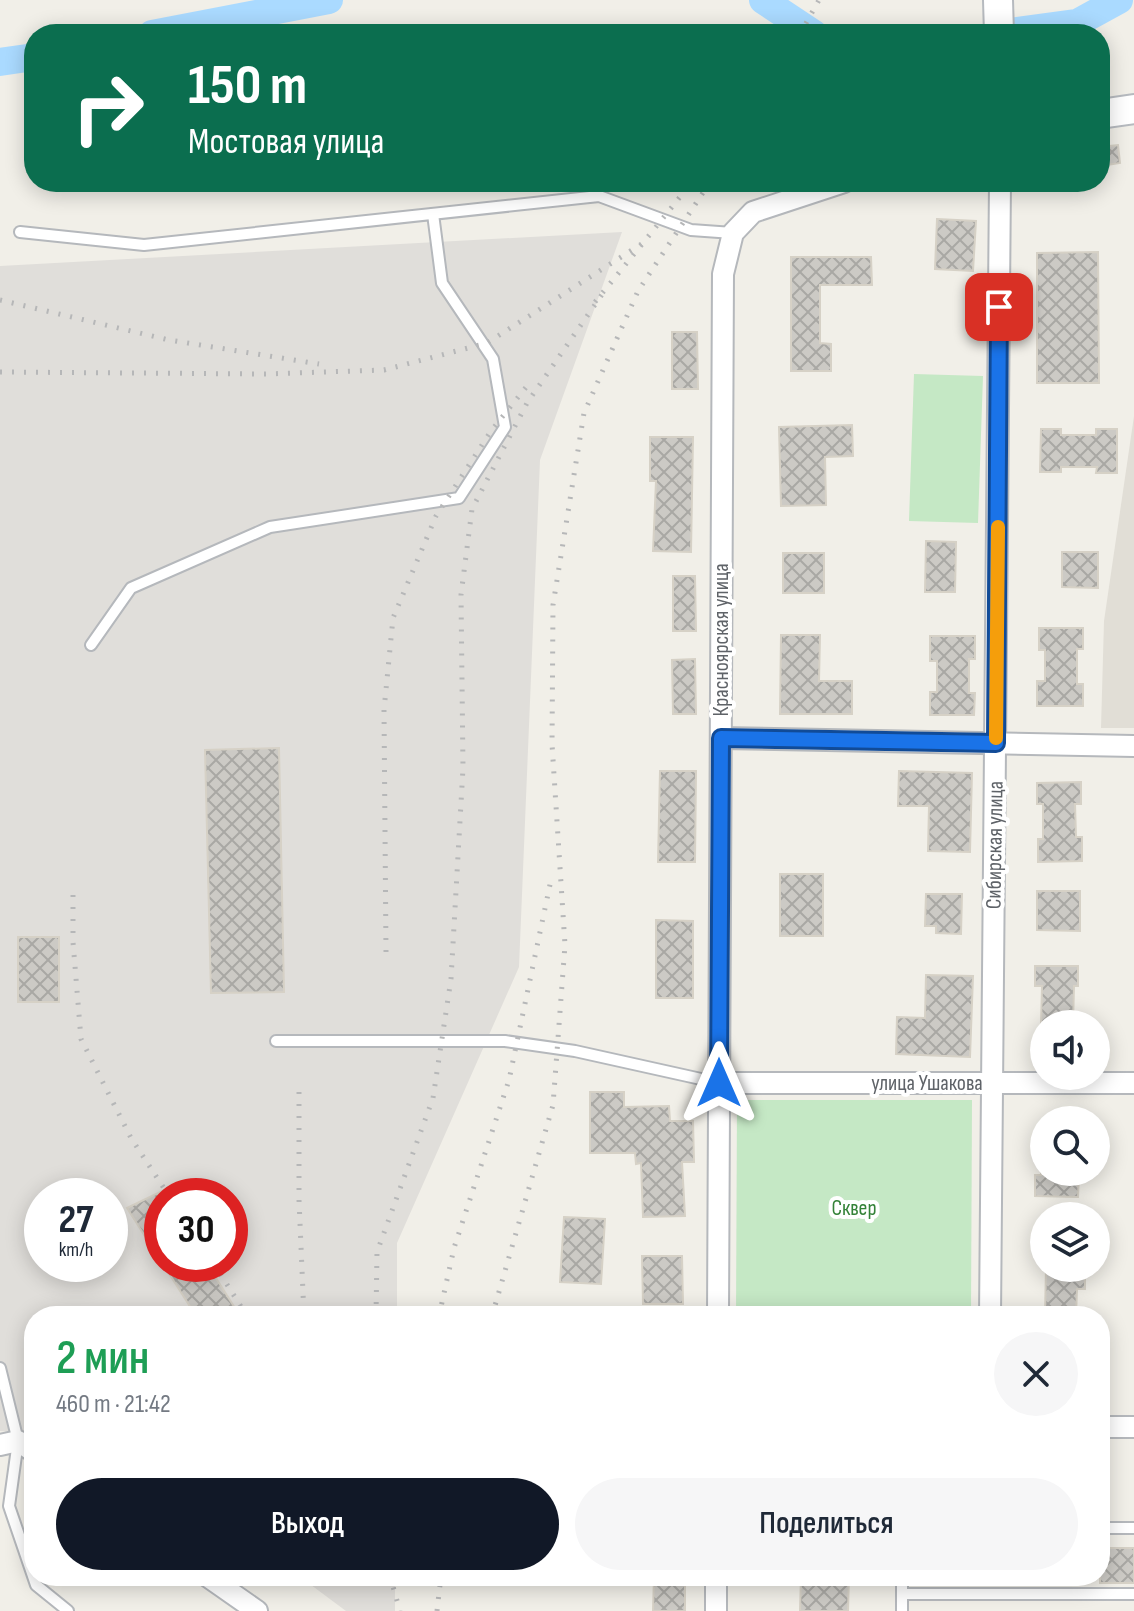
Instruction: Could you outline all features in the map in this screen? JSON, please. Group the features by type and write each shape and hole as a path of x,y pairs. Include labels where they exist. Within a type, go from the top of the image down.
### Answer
{"street":[{"path":"998,0 999,24"},
{"path":"1110,113 1134,109"},
{"name":"Красноярская улица","path":"718,1306 723,274 733,233 753,212 814,192"},
{"name":"Сибирская улица","path":"990,1306 1000,192"},
{"path":"721,738 1134,746"},
{"name":"улица Ушакова","path":"719,1083 1134,1083"},
{"path":"1110,1427 1134,1427"},
{"path":"221,1586 257,1611"},
{"path":"716,1586 716,1611"}],"lane":[{"path":"20,232 144,245 599,196 691,230 733,233"},
{"path":"91,645 131,588 270,527 459,498 505,427 493,359 442,283 433,214"},
{"path":"276,1041 505,1041 575,1051 719,1083"},
{"path":"0,1368 17,1446 9,1506 24,1550"},
{"path":"1110,1528 1134,1528"},
{"path":"37,1586 68,1611"},
{"path":"902,1586 902,1611"},
{"path":"902,1594 1134,1594"}],"shaded area":[{"path":"622,232 540,460 519,967 397,1243 397,1306 24,1306 24,1432 0,1431 0,266"},
{"path":"1134,416 1134,728 1101,728 1104,621"},
{"path":"312,1586 395,1586 395,1611 346,1611"}],"green space":[{"path":"914,374 983,376 978,523 909,521"},
{"name":"Сквер","path":"737,1100 972,1100 971,1306 736,1306"}],"building":[{"path":"1118,145 1120,163 1110,164 1110,146"},
{"path":"937,219 976,221 973,271 935,269"},
{"path":"1098,252 1099,383 1037,383 1037,253"},
{"path":"791,257 871,257 872,285 820,285 820,343 831,344 831,371 791,371"},
{"path":"672,332 697,332 698,389 672,389"},
{"path":"852,425 853,456 825,457 826,505 781,506 779,427"},
{"path":"1041,429 1061,429 1061,435 1096,435 1096,429 1117,429 1117,473 1096,473 1097,467 1061,467 1061,472 1040,472"},
{"path":"650,437 693,437 691,552 653,551 656,481 650,481"},
{"path":"926,541 956,542 955,592 925,592"},
{"path":"1062,552 1098,552 1098,588 1062,587"},
{"path":"783,553 824,553 824,593 783,593"},
{"path":"673,576 695,576 696,631 673,631"},
{"path":"1039,628 1083,628 1083,649 1077,649 1077,684 1083,684 1083,706 1037,706 1037,681 1045,681 1045,650 1039,650"},
{"path":"781,635 820,635 819,681 852,681 852,714 780,714"},
{"path":"930,636 975,636 975,659 969,659 969,693 975,693 974,715 930,715 930,692 937,692 937,661 930,661"},
{"path":"695,659 696,714 673,714 672,660"},
{"path":"279,748 284,992 211,993 205,750"},
{"path":"660,771 696,771 695,862 658,862"},
{"path":"899,771 972,773 970,852 928,851 929,806 898,806"},
{"path":"1081,782 1081,804 1075,804 1076,837 1082,837 1082,861 1038,862 1038,839 1043,839 1043,804 1037,804 1037,783"},
{"path":"780,874 823,874 823,936 780,936"},
{"path":"1037,891 1080,891 1080,931 1037,930"},
{"path":"926,894 962,894 961,934 936,933 936,926 925,926"},
{"path":"656,920 693,921 693,998 656,998"},
{"path":"18,937 59,937 59,1002 18,1002"},
{"path":"1035,966 1078,966 1073,1010 1041,1010 1042,986 1035,986"},
{"path":"926,975 973,976 970,1057 896,1054 897,1017 925,1018"},
{"path":"590,1092 624,1092 624,1107 669,1106 670,1121 693,1121 694,1162 682,1162 685,1216 643,1217 641,1163 636,1164 635,1153 590,1153"},
{"path":"1035,1186 1078,1186 1078,1197 1035,1196"},
{"path":"144,1200 144,1235 128,1210"},
{"path":"564,1217 605,1219 601,1284 560,1282"},
{"path":"642,1256 682,1256 683,1304 643,1304"},
{"path":"174,1282 218,1282 234,1306 190,1306"},
{"path":"1046,1282 1085,1282 1085,1289 1077,1289 1076,1306 1045,1306"},
{"path":"1110,1548 1134,1548 1134,1583 1110,1583"},
{"path":"654,1586 685,1586 685,1611 653,1611"},
{"path":"801,1586 849,1586 848,1611 800,1611"}],"waterway":[{"path":"204,24 329,0"},
{"path":"763,0 799,24"},
{"path":"1070,24 1119,0"},
{"path":"0,62 24,58"}],"railway":[{"path":"806,24 819,0"},
{"path":"0,372 265,374 384,370 487,343 643,243 684,192"},
{"path":"495,1306 553,1105 565,945 552,744 553,605 584,413 638,291 703,192"},
{"path":"595,302 643,243"},
{"path":"376,1306 377,1252 433,1098 451,979 463,768 461,595 472,509 527,403 603,293"},
{"path":"0,300 169,340 319,364"},
{"path":"386,952 384,710 393,618 436,516 491,431 527,386"},
{"path":"441,1306 454,1248 509,1080 552,875"},
{"path":"73,895 73,942 81,1039 131,1138 157,1178"},
{"path":"299,1092 304,1306"},
{"path":"225,1282 241,1306"},
{"path":"393,1586 400,1611"},
{"path":"437,1611 440,1586"}],"slow traffic":[{"path":"996,738 998,527"}],"route":[{"path":"719,1083 721,738 996,743 999,307"}]}
